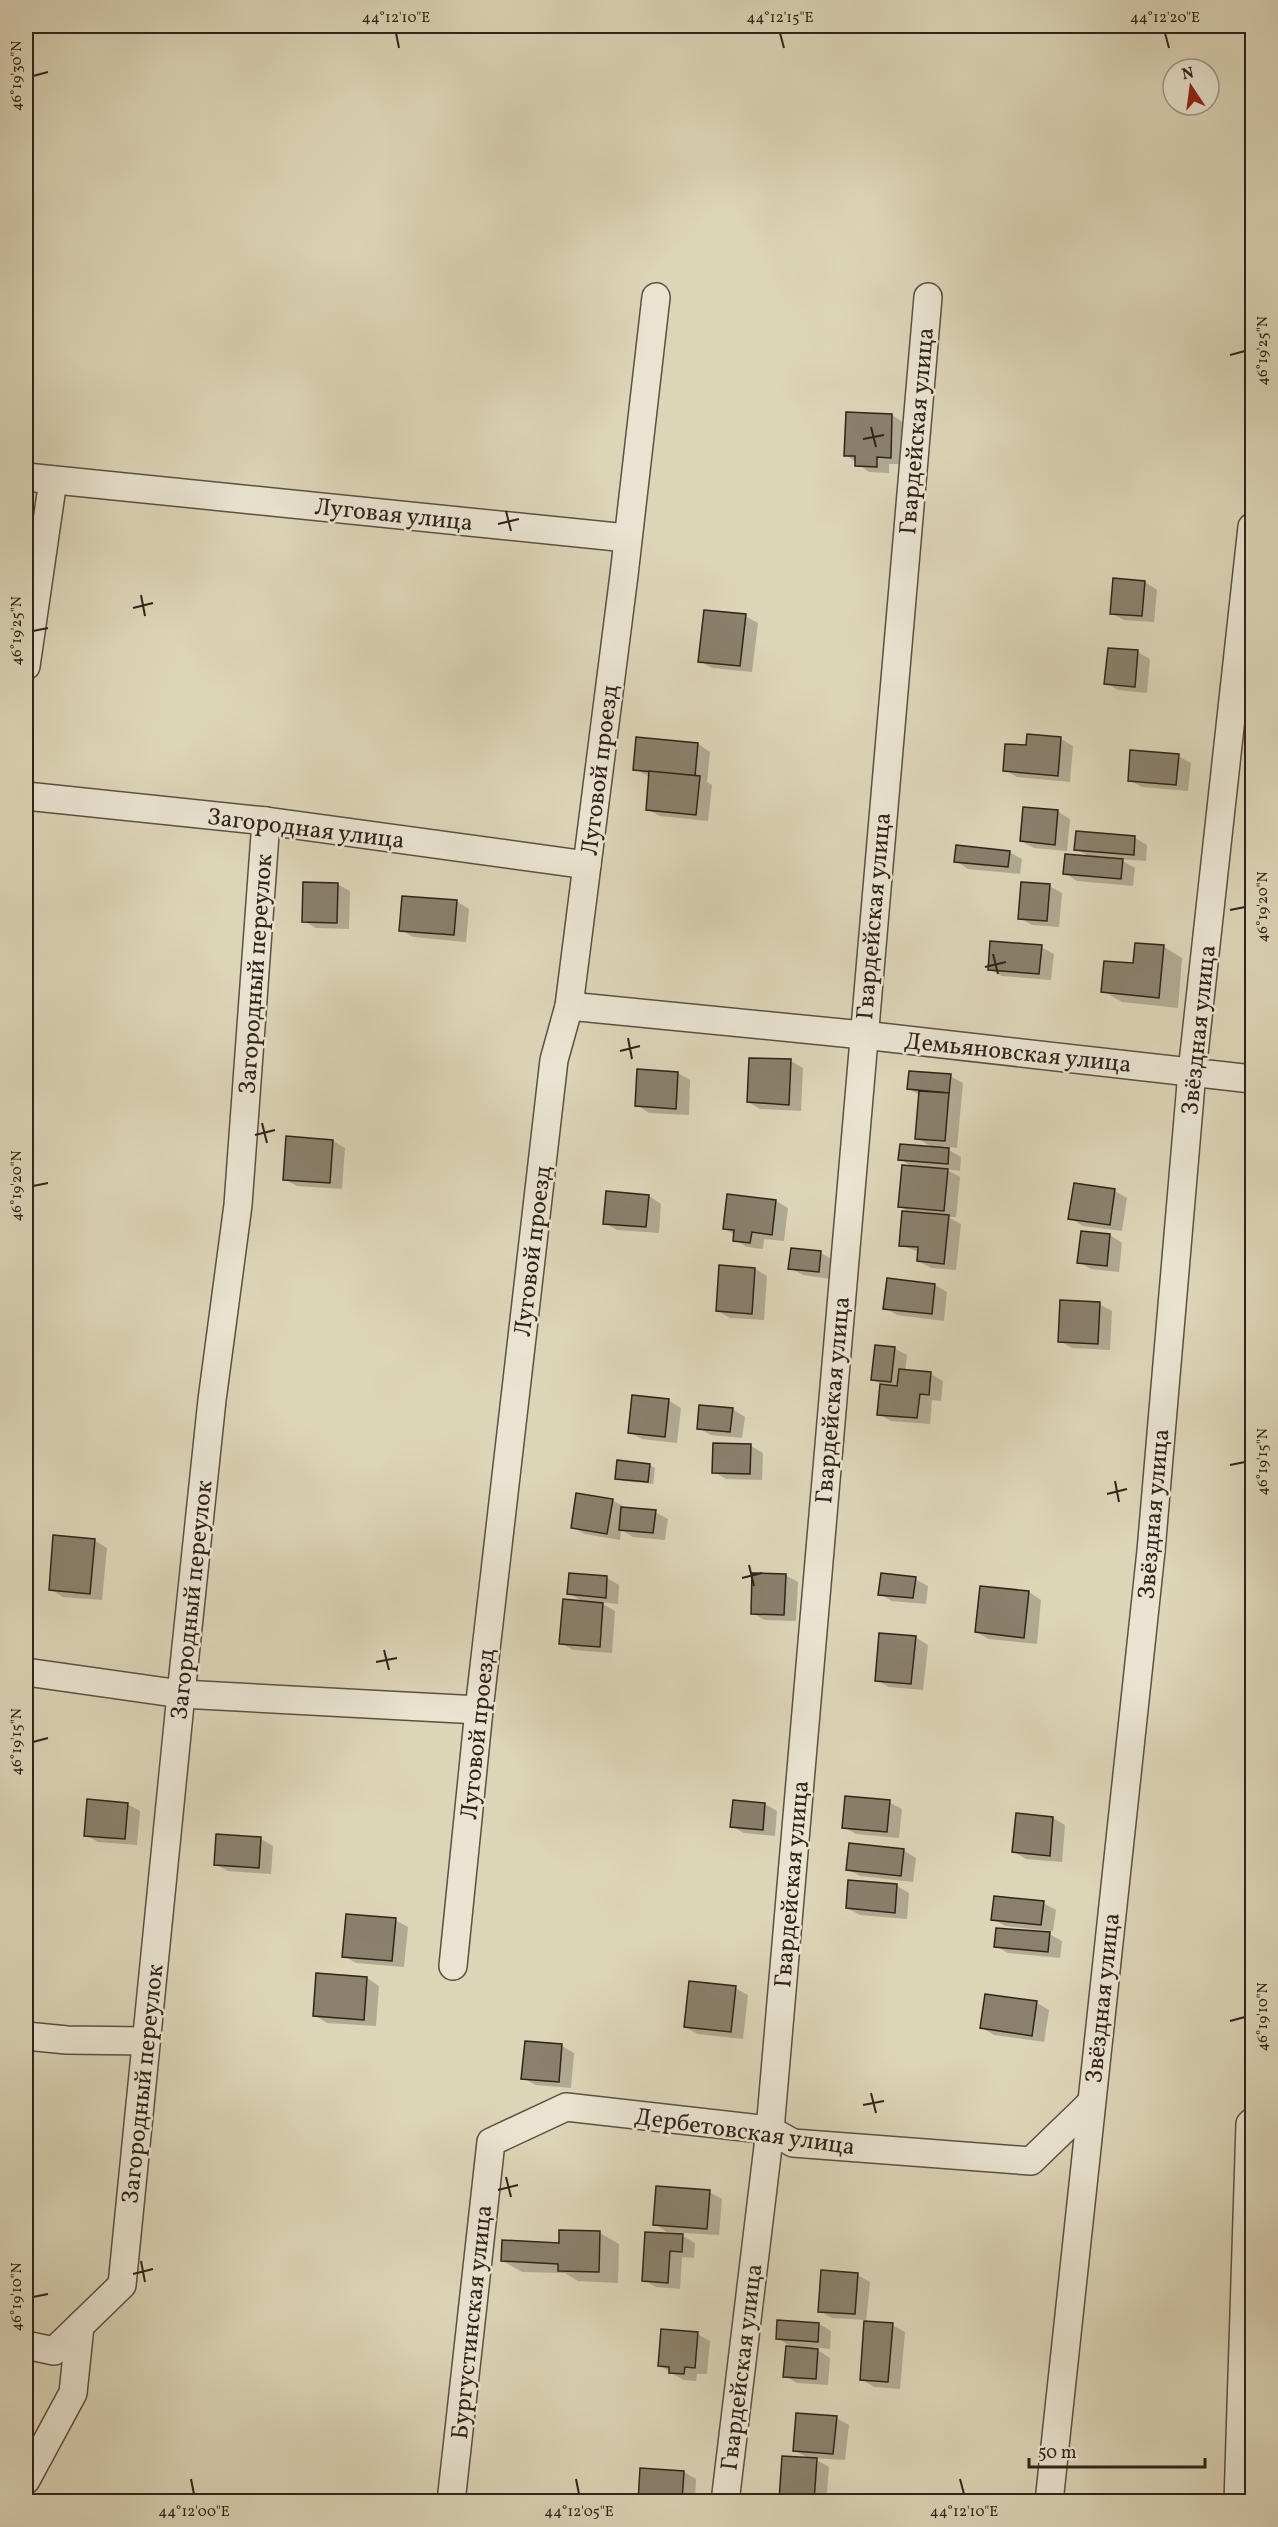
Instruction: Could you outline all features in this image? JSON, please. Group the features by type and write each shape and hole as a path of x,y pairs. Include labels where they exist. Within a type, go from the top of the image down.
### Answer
{"street":[{"path":"627,538 656,297"},
{"name":"Гвардейская улица","path":"725,2502 770,2130 928,297"},
{"name":"Луговая улица","path":"26,477 627,538"},
{"path":"26,666 53,480"},
{"name":"Звёздная улица","path":"1049,2502 1151,1551 1192,1072 1252,527"},
{"name":"Луговой проезд","path":"453,1966 479,1710 554,1060 569,1006 627,538"},
{"name":"Загородная улица","path":"26,796 266,821 587,865"},
{"name":"Загородный переулок","path":"26,2345 54,2351 122,2285 180,1694 212,1400 237,1205 266,821"},
{"name":"Демьяновская улица","path":"569,1006 863,1035 1252,1079"},
{"path":"26,1672 180,1694 479,1710"},
{"path":"26,2036 67,2040 146,2041"},
{"name":"Дербетовская улица","path":"491,2142 566,2106 770,2130 793,2143 1031,2161 1091,2103"},
{"path":"1238,2502 1250,2124 1252,2122"},
{"name":"Бургустинская улица","path":"451,2502 491,2142"},
{"path":"26,2480 73,2393 80,2326"}],"building":[{"path":"846,412 892,414 891,458 877,457 877,467 855,466 855,456 844,456"},
{"path":"1113,578 1145,581 1142,616 1110,614"},
{"path":"704,610 746,614 740,666 698,662"},
{"path":"1108,648 1138,650 1135,687 1104,684"},
{"path":"1027,734 1061,737 1058,776 1003,771 1005,744 1026,745"},
{"path":"636,737 698,743 695,776 633,770"},
{"path":"1130,750 1179,754 1176,785 1128,781"},
{"path":"649,771 700,776 696,815 646,810"},
{"path":"1023,807 1058,810 1055,845 1020,841"},
{"path":"1076,831 1135,836 1134,855 1074,850"},
{"path":"956,845 1010,851 1008,867 954,862"},
{"path":"1065,854 1123,859 1121,879 1063,874"},
{"path":"303,882 338,883 337,923 302,922"},
{"path":"1021,882 1050,884 1047,921 1018,919"},
{"path":"402,896 457,900 454,935 399,931"},
{"path":"990,941 1042,945 1039,974 988,970"},
{"path":"1135,943 1164,945 1159,998 1101,992 1104,961 1133,963"},
{"path":"749,1058 791,1059 789,1105 747,1102"},
{"path":"637,1069 678,1072 676,1109 635,1106"},
{"path":"909,1071 951,1074 949,1093 907,1089"},
{"path":"919,1091 949,1093 945,1141 915,1139"},
{"path":"286,1136 333,1140 330,1183 283,1180"},
{"path":"900,1144 949,1148 948,1164 898,1160"},
{"path":"902,1165 948,1169 944,1211 898,1207"},
{"path":"1074,1183 1115,1189 1110,1225 1068,1219"},
{"path":"606,1191 649,1195 646,1227 603,1224"},
{"path":"727,1194 776,1200 772,1235 752,1232 750,1243 733,1241 734,1230 723,1229"},
{"path":"902,1211 949,1215 944,1264 917,1261 918,1247 899,1246"},
{"path":"1081,1231 1110,1234 1107,1266 1077,1263"},
{"path":"791,1248 821,1251 819,1272 788,1269"},
{"path":"719,1265 755,1268 752,1314 716,1311"},
{"path":"887,1278 935,1284 932,1314 883,1309"},
{"path":"1060,1300 1100,1302 1098,1344 1058,1342"},
{"path":"875,1345 895,1347 891,1382 871,1380"},
{"path":"899,1369 931,1372 929,1395 920,1394 917,1418 877,1415 880,1384 897,1386"},
{"path":"632,1395 669,1399 665,1437 628,1433"},
{"path":"699,1405 733,1408 730,1432 697,1429"},
{"path":"713,1443 751,1444 750,1474 712,1473"},
{"path":"617,1460 650,1464 648,1482 615,1479"},
{"path":"576,1493 613,1499 607,1534 571,1528"},
{"path":"621,1507 656,1510 653,1533 619,1530"},
{"path":"53,1535 95,1539 90,1594 49,1590"},
{"path":"569,1573 607,1576 606,1598 567,1594"},
{"path":"752,1573 786,1574 784,1615 751,1614"},
{"path":"881,1573 916,1577 913,1598 878,1595"},
{"path":"980,1586 1029,1591 1024,1638 975,1632"},
{"path":"563,1599 603,1603 600,1647 559,1644"},
{"path":"879,1633 916,1636 911,1684 875,1681"},
{"path":"845,1796 890,1800 887,1832 842,1828"},
{"path":"87,1799 128,1803 125,1839 84,1836"},
{"path":"733,1800 765,1803 763,1830 730,1827"},
{"path":"1016,1813 1053,1817 1050,1856 1012,1852"},
{"path":"216,1834 261,1837 259,1868 214,1865"},
{"path":"849,1843 904,1849 901,1876 846,1870"},
{"path":"848,1880 897,1884 895,1913 846,1908"},
{"path":"994,1896 1044,1901 1041,1925 991,1920"},
{"path":"346,1914 396,1918 392,1961 342,1957"},
{"path":"996,1928 1050,1932 1048,1952 994,1947"},
{"path":"316,1973 367,1977 364,2020 313,2016"},
{"path":"689,1981 736,1986 731,2032 684,2027"},
{"path":"985,1994 1037,2001 1032,2036 980,2028"},
{"path":"525,2041 562,2044 559,2082 521,2079"},
{"path":"656,2186 710,2190 707,2229 653,2225"},
{"path":"559,2230 600,2231 599,2272 558,2271 558,2264 501,2261 502,2240 559,2243"},
{"path":"645,2232 683,2234 682,2252 670,2251 668,2283 642,2281"},
{"path":"821,2270 858,2273 855,2314 818,2312"},
{"path":"777,2320 819,2323 818,2342 776,2339"},
{"path":"864,2321 893,2323 888,2382 860,2380"},
{"path":"661,2329 698,2332 695,2368 685,2367 684,2374 669,2373 669,2367 658,2366"},
{"path":"786,2346 818,2349 816,2379 783,2377"},
{"path":"796,2413 837,2416 833,2454 793,2451"},
{"path":"782,2456 817,2458 814,2502 779,2500"},
{"path":"640,2468 684,2471 682,2502 638,2502"}]}
